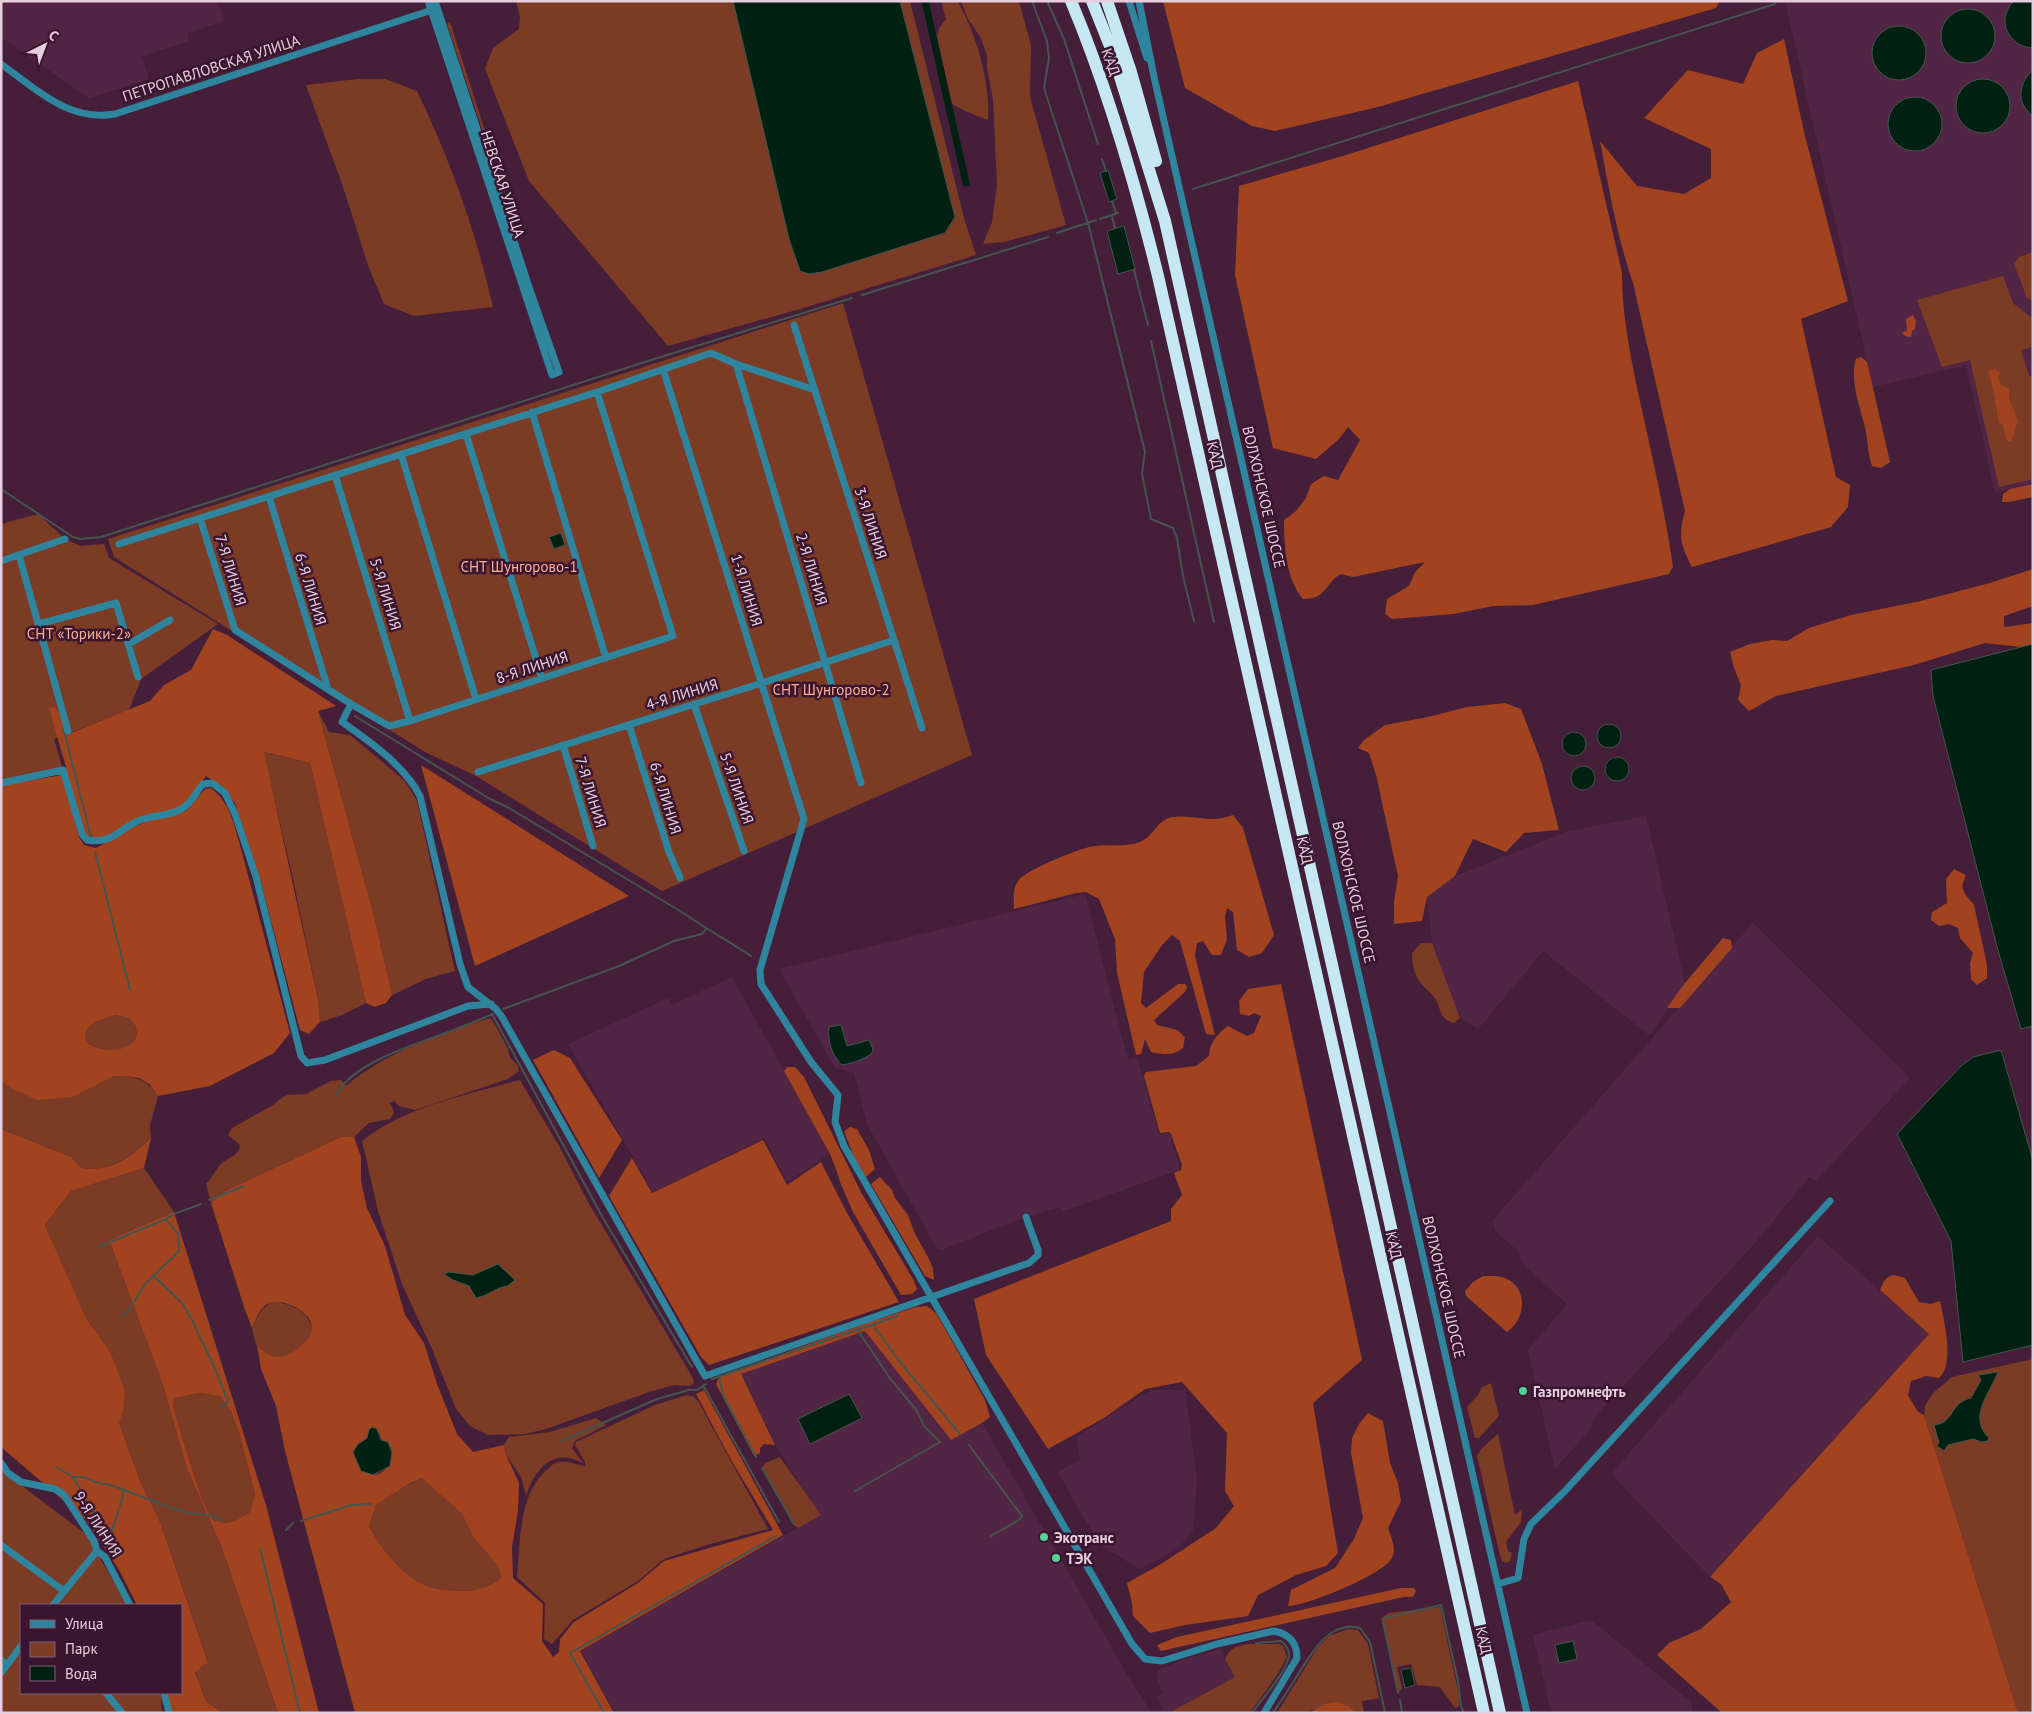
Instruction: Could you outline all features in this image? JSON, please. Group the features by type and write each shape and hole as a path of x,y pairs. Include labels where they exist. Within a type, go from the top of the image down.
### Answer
{"highway":[{"name":"КАД","path":"1071,1 1106,95 1158,276 1484,1713"},
{"name":"КАД","path":"1092,1 1112,51 1165,221 1500,1713"},
{"path":"1107,1 1149,133 1157,167 1165,221"}],"street":[{"name":"НЕВСКАЯ УЛИЦА","path":"428,1 435,6 531,293 555,374"},
{"name":"ВОЛХОНСКОЕ ШОССЕ","path":"1129,1 1154,77"},
{"name":"ВОЛХОНСКОЕ ШОССЕ","path":"1139,1 1154,77 1527,1713"},
{"name":"ПЕТРОПАВЛОВСКАЯ УЛИЦА","path":"1,64 64,108 85,115 115,114 435,6"},
{"name":"3-Я ЛИНИЯ","path":"794,326 922,728"},
{"path":"120,544 597,392 711,353 736,364 814,390"},
{"name":"2-Я ЛИНИЯ","path":"736,364 826,662 860,783"},
{"name":"1-Я ЛИНИЯ","path":"662,369 804,819 760,970 761,984 807,1056 838,1095 836,1130 931,1296"},
{"name":"8-Я ЛИНИЯ","path":"351,704 388,726 398,724 673,636 597,392"},
{"path":"532,412 606,658"},
{"path":"466,434 542,678"},
{"path":"401,454 476,699"},
{"name":"5-Я ЛИНИЯ","path":"335,475 410,721"},
{"name":"6-Я ЛИНИЯ","path":"269,496 324,687"},
{"name":"7-Я ЛИНИЯ","path":"200,518 235,630 324,687"},
{"path":"1,561 64,538"},
{"path":"19,555 68,732"},
{"path":"39,624 116,603 138,677"},
{"path":"129,644 170,620"},
{"name":"4-Я ЛИНИЯ","path":"478,772 894,640"},
{"path":"324,687 351,704 342,722 362,736 407,775 420,796 463,977 468,987 491,1004 502,1017 705,1376 1034,1260 1038,1255 1038,1250 1026,1218"},
{"name":"5-Я ЛИНИЯ","path":"694,704 744,851"},
{"name":"6-Я ЛИНИЯ","path":"629,725 669,852 680,878"},
{"name":"7-Я ЛИНИЯ","path":"563,745 593,846"},
{"path":"1,783 63,770 82,834 87,840 97,842 105,841 121,830 143,819 173,813 183,808 203,784 212,783 219,787 231,803 256,877 301,1056 307,1064 325,1060 468,1006 491,1004"},
{"path":"1498,1584 1518,1578 1524,1539 1531,1524 1565,1492 1830,1201"},
{"path":"931,1296 1139,1654 1145,1659 1162,1661 1217,1644 1274,1631 1283,1633 1295,1643 1297,1658 1264,1713"},
{"name":"9-Я ЛИНИЯ","path":"1,1463 8,1473 21,1482 55,1488 64,1495 94,1541 97,1551 104,1557 129,1604"},
{"path":"1,1545 64,1591"},
{"path":"54,1604 97,1551"},
{"path":"1,1673 4,1662 20,1647"},
{"path":"107,1694 122,1713"},
{"path":"164,1694 168,1713"}],"shaded area":[{"path":"1,1 218,1 224,21 187,33 189,41 142,56 149,79 89,98 1,37"},
{"path":"1163,1 1720,1 1716,8 1378,107 1275,131 1252,126 1185,88"},
{"path":"1785,1 2033,1 2033,484 1995,493 1966,365 1873,387"},
{"path":"1784,39 1804,132 1848,301 1801,319 1836,477 1850,485 1848,507 1831,527 1692,567 1681,539 1681,527 1685,511 1633,283 1618,231 1600,141 1637,186 1684,194 1711,178 1711,149 1644,118 1688,70 1743,84 1757,53"},
{"path":"1578,81 1622,273 1625,322 1630,354 1662,504 1673,567 1669,574 1533,605 1493,606 1454,614 1392,619 1385,614 1387,599 1409,586 1415,572 1425,562 1353,577 1341,574 1317,597 1303,599 1293,582 1287,562 1284,520 1296,511 1306,498 1311,484 1324,476 1338,480 1360,440 1348,427 1339,439 1316,459 1273,448 1235,275 1239,186 1343,156"},
{"path":"1913,315 1916,321 1915,329 1912,331 1911,337 1905,336 1902,333 1907,330 1906,319"},
{"path":"1861,357 1867,362 1890,462 1881,468 1872,466 1866,432 1856,395 1854,368 1856,359"},
{"path":"1995,369 2000,373 1998,377 2000,384 2009,389 2009,398 2018,421 2011,442 2006,440 2003,425 1999,423 1988,373"},
{"path":"2033,484 2033,497 2002,502 2003,494 2010,489"},
{"path":"2033,569 2033,606 2004,616 2004,627 2033,623 2033,644 2021,647 1985,643 1914,665 1776,696 1749,711 1738,700 1741,686 1730,652 1750,644 1772,640 1787,641 1809,628 1851,615 1921,601 1990,583"},
{"path":"213,629 227,635 336,706 318,711 374,916 392,995 386,1003 375,1007 366,1003 310,763 264,752 318,999 320,1022 309,1034 300,1030 260,879 235,803 220,785 206,776 182,807 105,840 88,839 84,833 66,776 66,767 49,708 55,707 71,733 150,701 164,685 191,670"},
{"path":"1505,703 1521,709 1542,764 1559,830 1524,833 1506,852 1473,839 1455,876 1427,897 1422,921 1394,924 1394,902 1398,876 1376,775 1369,753 1358,748 1364,740 1385,725 1467,707"},
{"path":"421,765 629,896 475,966"},
{"path":"62,775 79,837 84,845 96,848 143,821 186,811 205,789 211,788 218,794 227,807 235,829 290,1033 274,1053 210,1086 158,1096 149,1084 139,1078 125,1076 113,1076 73,1097 37,1100 11,1088 1,1081 1,790 3,785","holes":["116,1015 129,1019 133,1023 137,1032 134,1042 126,1047 114,1050 102,1049 86,1042 87,1031 94,1023"]},
{"path":"1233,815 1243,828 1274,935 1262,953 1249,957 1237,950 1233,912 1227,908 1225,917 1227,939 1221,955 1212,955 1203,941 1197,943 1195,956 1215,1035 1206,1034 1180,941 1172,935 1162,945 1144,972 1141,1003 1146,1008 1178,984 1185,984 1187,987 1185,992 1154,1020 1157,1025 1177,1030 1185,1037 1183,1048 1168,1054 1151,1052 1145,1039 1141,1054 1136,1055 1117,973 1115,939 1099,899 1086,892 1076,893 1014,909 1015,886 1019,880 1032,871 1079,850 1095,846 1126,845 1142,841 1162,822 1172,817 1183,816 1214,819"},
{"path":"1646,816 1685,983 1650,1036 1543,951 1478,1029 1460,1018 1432,943 1427,897 1455,876 1569,831"},
{"path":"1954,869 1966,875 1962,886 1965,894 1974,905 1987,965 1987,978 1977,985 1971,979 1970,963 1973,953 1960,938 1958,928 1949,924 1939,926 1931,920 1932,912 1947,903 1946,879"},
{"path":"1085,894 1128,1060 1137,1058 1159,1135 1170,1134 1180,1170 1063,1211 1059,1207 1026,1217 941,1250 936,1247 867,1124 854,1073 835,1068 779,969"},
{"path":"1753,923 1910,1078 1816,1181 1809,1177 1756,1242 1592,1420 1592,1428 1555,1469 1528,1350 1567,1304 1521,1262 1518,1251 1496,1232 1493,1220"},
{"path":"1723,938 1731,940 1732,948 1680,1008 1667,1008 1685,983"},
{"path":"732,977 830,1154 787,1182 764,1138 653,1192 568,1044 668,998 672,1005"},
{"path":"1281,984 1362,1360 1313,1403 1338,1553 1326,1566 1296,1575 1258,1595 1248,1616 1185,1625 1150,1633 1133,1616 1127,1583 1161,1564 1216,1528 1234,1506 1225,1491 1227,1433 1182,1382 1145,1389 1104,1418 1048,1449 986,1355 974,1299 1171,1221 1171,1209 1182,1195 1174,1173 1181,1170 1182,1165 1171,1134 1169,1132 1160,1133 1144,1076 1146,1072 1196,1066 1209,1056 1209,1051 1215,1039 1228,1026 1247,1036 1254,1033 1261,1016 1254,1013 1249,1016 1240,1014 1239,1001 1248,989"},
{"path":"554,1050 570,1058 622,1140 599,1178 533,1060"},
{"path":"787,1067 795,1067 804,1077 862,1194 913,1279 917,1289 912,1294 901,1295 853,1212 830,1154 784,1071"},
{"path":"850,1127 857,1129 869,1150 875,1169 866,1177 853,1155 844,1131"},
{"path":"1,1129 71,1157 82,1168 93,1169 103,1168 120,1162 151,1138 144,1168 71,1191 45,1225 87,1320 108,1348 115,1364 125,1392 123,1412 119,1423 140,1481 160,1522 208,1662 195,1672 206,1701 223,1713 172,1713 167,1694 182,1694 182,1604 136,1604 119,1570 86,1520 1,1447"},
{"path":"341,1137 354,1137 361,1157 361,1181 367,1208 385,1246 405,1315 424,1343 437,1384 457,1434 473,1452 504,1445 506,1455 519,1483 518,1511 512,1547 513,1578 543,1604 542,1641 553,1657 559,1652 560,1639 574,1622 638,1583 664,1561 773,1530 730,1458 696,1394 704,1390 783,1535 580,1651 614,1713 355,1713 285,1451 276,1406 261,1369 257,1345 264,1352 272,1356 286,1356 299,1348 311,1335 311,1323 309,1318 299,1309 282,1302 271,1302 264,1306 252,1328 211,1203 225,1191","holes":["372,1427 380,1434 381,1440 391,1447 391,1458 388,1466 382,1472 376,1474 368,1474 362,1469 357,1462 354,1450 358,1444 367,1438","422,1478 462,1514 473,1537 498,1566 501,1578 486,1587 476,1590 442,1590 418,1582 393,1561 369,1526 376,1505 410,1483"]},
{"path":"763,1140 787,1185 821,1162 847,1213 899,1302 709,1365 701,1357 609,1196 632,1158 652,1193"},
{"path":"880,1177 892,1190 895,1198 908,1215 915,1234 933,1269 934,1280 925,1276 871,1184"},
{"path":"174,1212 266,1505 319,1713 278,1713 222,1548 187,1469 163,1385 109,1240","holes":["200,1393 220,1396 231,1411 240,1436 255,1494 250,1512 237,1520 228,1522 213,1520 202,1499 173,1406 174,1398"]},
{"path":"1818,1236 1929,1334 1710,1577 1611,1474"},
{"path":"1894,1275 1905,1278 1919,1302 1930,1304 1940,1301 1947,1341 1944,1371 1939,1378 1926,1376 1911,1381 1908,1395 1918,1412 1924,1415 2018,1713 1722,1713 1657,1655 1669,1643 1701,1629 1731,1602 1721,1584 1710,1577 1929,1334 1880,1290 1885,1280"},
{"path":"1483,1276 1507,1279 1519,1290 1522,1304 1521,1312 1518,1320 1507,1332 1466,1296 1465,1291 1473,1282"},
{"path":"927,1306 936,1313 985,1400 990,1417 951,1440 865,1331 741,1374 775,1445 764,1444 760,1448 760,1453 754,1456 716,1384 720,1376 870,1322 916,1307"},
{"path":"865,1331 951,1440 982,1423 1128,1676 1152,1713 615,1713 581,1651 820,1515 779,1451 741,1374"},
{"path":"1151,1390 1185,1390 1197,1479 1193,1532 1176,1550 1140,1569 1103,1547 1078,1509 1058,1472 1080,1460 1076,1437"},
{"path":"1368,1413 1383,1421 1390,1463 1398,1483 1401,1501 1388,1528 1394,1547 1392,1558 1386,1565 1375,1572 1344,1588 1311,1601 1288,1606 1291,1590 1335,1568 1354,1539 1363,1518 1351,1453 1352,1438 1359,1424"},
{"path":"1401,1588 1414,1588 1416,1591 1413,1597 1404,1597 1161,1651 1157,1645 1177,1637"},
{"path":"1591,1620 1691,1702 1693,1713 1551,1713 1533,1635"},
{"path":"1221,1649 1235,1677 1169,1713 1156,1713 1164,1709 1157,1697 1163,1693 1156,1677 1159,1670 1185,1659"},
{"path":"1337,1702 1350,1707 1356,1713 1309,1713 1325,1704"}],"green space":[{"path":"516,1 777,1 800,271 809,274 822,272 945,233 955,217 900,1 910,1 965,222 976,255 800,309 668,346 529,181 485,69 493,48 519,29 520,17"},
{"path":"941,1 957,1 970,27 985,75 988,120 952,104 937,37 939,28 946,19"},
{"path":"961,1 1019,1 1031,45 1030,97 1066,225 1004,242 983,244 992,222 997,185 993,99 987,68 987,56 981,38 968,19"},
{"path":"450,22 487,137 485,138 447,24"},
{"path":"357,79 385,79 417,91 461,196 479,251 493,307 414,316 384,304 369,268 341,181 306,85"},
{"path":"2033,252 2033,301 2027,298 2014,264 2019,257"},
{"path":"2003,276 2013,303 2033,319 2033,347 2021,350 2029,376 2033,376 2033,479 1999,487 1970,360 1942,367 1917,300"},
{"path":"843,303 972,755 662,891 476,776 425,752 114,557 108,539"},
{"name":"СНТ «Торики-2»","path":"38,514 65,539 80,546 104,544 109,558 218,624 141,679 129,710 54,739 63,770 1,783 1,524"},
{"path":"318,711 329,732 350,735 405,781 417,801 455,971 426,979 392,995 374,916"},
{"path":"263,752 310,763 366,1003 342,1015 320,1022 318,999 292,874"},
{"path":"1421,943 1432,943 1460,1018 1454,1023 1445,1019 1434,997 1423,986 1416,974 1412,953"},
{"path":"116,1015 129,1019 135,1026 137,1032 131,1045 126,1048 108,1050 86,1042 87,1031 94,1023"},
{"path":"490,1018 508,1049 510,1058 517,1064 519,1071 508,1079 415,1110 399,1106 394,1101 389,1103 394,1113 390,1119 369,1123 354,1137 341,1137 225,1191 211,1203 206,1184 221,1164 238,1152 239,1149 240,1145 228,1135 232,1128 287,1095 306,1094 331,1081 341,1080 346,1086 361,1074 414,1045"},
{"path":"113,1075 139,1079 148,1085 158,1096 150,1125 151,1138 120,1162 103,1168 82,1168 71,1157 1,1129 1,1081 11,1088 73,1097"},
{"path":"520,1080 559,1146 588,1202 693,1378 694,1383 690,1386 674,1385 649,1392 546,1429 525,1434 488,1435 470,1426 456,1409 432,1349 402,1284 378,1211 362,1141 379,1129 417,1110 459,1096"},
{"path":"144,1168 174,1212 109,1240 163,1385 187,1469 222,1548 278,1713 223,1713 206,1701 195,1671 208,1661 160,1522 140,1481 119,1423 108,1348 87,1320 45,1225 71,1191"},
{"path":"275,1301 289,1305 306,1315 312,1335 292,1353 280,1357 268,1355 259,1349 255,1342 252,1328 258,1315 267,1305"},
{"path":"2033,1359 2033,1713 2018,1713 1924,1415 1925,1406 1933,1393 1952,1377"},
{"path":"1491,1383 1499,1416 1479,1438 1475,1438 1467,1407 1479,1394 1481,1388"},
{"path":"200,1393 220,1396 231,1411 240,1436 255,1494 250,1512 233,1521 218,1522 213,1520 202,1499 173,1406 174,1398"},
{"path":"687,1395 694,1397 698,1401 768,1529 710,1544 664,1559 638,1581 573,1620 552,1644 544,1639 545,1603 517,1577 523,1518 526,1503 532,1490 539,1478 556,1463 566,1462 585,1466 585,1462 575,1445 576,1442 655,1405"},
{"path":"596,1418 606,1425 575,1441 572,1448 584,1464 573,1459 564,1458 555,1459 547,1463 540,1469 526,1496 521,1477 506,1455 504,1445 509,1437 550,1432"},
{"path":"1498,1434 1515,1515 1522,1509 1521,1522 1506,1542 1508,1551 1512,1553 1510,1561 1506,1563 1502,1561 1499,1551 1477,1456 1481,1449"},
{"path":"780,1457 821,1515 798,1528 794,1525 762,1469 765,1463"},
{"path":"1,1470 87,1535 126,1604 20,1604 20,1694 162,1694 161,1707 163,1713 1,1713"},
{"path":"423,1478 462,1514 473,1537 498,1566 501,1578 486,1587 476,1590 442,1590 418,1582 393,1561 369,1526 376,1505 410,1483"},
{"path":"1440,1607 1459,1695 1459,1706 1455,1708 1440,1687 1417,1685 1411,1664 1397,1667 1402,1689 1399,1692 1381,1618 1389,1613"},
{"path":"1348,1629 1358,1630 1368,1644 1379,1698 1362,1701 1364,1713 1356,1713 1350,1707 1312,1710 1309,1713 1277,1713 1318,1647 1329,1636"},
{"path":"1249,1644 1279,1644 1283,1646 1287,1657 1279,1672 1250,1713 1169,1713 1235,1677 1225,1659 1235,1648"}],"water":[{"path":"733,1 900,1 955,217 945,233 822,272 809,274 800,271 789,239"},
{"path":"2014,1 2033,1 2033,48 2017,43 2007,31 2005,16 2008,8"},
{"path":"1963,9 1973,9 1983,13 1991,21 1995,36 1991,51 1983,59 1973,63 1963,63 1953,59 1945,51 1941,41 1941,31 1945,21 1953,13"},
{"path":"1894,26 1904,26 1914,30 1922,38 1926,53 1922,68 1914,76 1904,80 1894,80 1884,76 1876,68 1872,58 1872,48 1876,38 1884,30"},
{"path":"2033,70 2033,116 2024,106 2021,93 2024,81"},
{"path":"1978,79 1988,79 1998,83 2006,91 2010,106 2006,121 1998,129 1988,133 1978,133 1968,129 1960,121 1956,111 1956,101 1960,91 1968,83"},
{"path":"1910,97 1920,97 1930,101 1938,109 1942,124 1938,139 1930,147 1920,151 1910,151 1900,147 1892,139 1888,129 1888,119 1892,109 1900,101"},
{"path":"1108,170 1117,199 1109,202 1100,173"},
{"path":"1124,226 1135,269 1118,274 1107,231"},
{"path":"561,533 565,545 554,549 549,537"},
{"path":"2033,644 2033,1026 2021,1029 1997,947 1933,696 1931,670"},
{"path":"1609,724 1614,725 1620,731 1620,741 1614,747 1609,748 1604,747 1598,741 1597,736 1598,731 1604,725"},
{"path":"1574,732 1579,733 1585,739 1585,749 1579,755 1574,756 1569,755 1563,749 1562,744 1563,739 1569,733"},
{"path":"1617,757 1622,758 1628,764 1628,774 1622,780 1617,781 1612,780 1606,774 1605,769 1606,764 1612,758"},
{"path":"1583,766 1588,767 1594,773 1594,783 1588,789 1583,790 1578,789 1572,783 1571,778 1572,773 1578,767"},
{"path":"841,1025 847,1046 869,1040 873,1049 872,1053 858,1061 842,1065 833,1052 829,1032 829,1027"},
{"path":"2001,1050 2033,1161 2033,1345 1963,1362 1951,1241 1897,1134 1961,1066 1973,1057"},
{"path":"498,1264 515,1280 508,1286 476,1298 469,1286 453,1280 444,1274 449,1272 473,1275"},
{"path":"1998,1372 1981,1409 1981,1425 1984,1433 1989,1438 1988,1441 1982,1442 1973,1439 1948,1445 1944,1451 1937,1446 1939,1443 1934,1425 1946,1421 1959,1404 1971,1398 1981,1380 1978,1375"},
{"path":"849,1394 862,1418 810,1444 798,1419"},
{"path":"372,1427 377,1429 381,1440 388,1442 392,1453 390,1466 373,1475 361,1471 353,1452 358,1444 367,1438"},
{"path":"1573,1641 1577,1659 1559,1663 1555,1645"},
{"path":"1411,1668 1415,1685 1405,1688 1401,1670"}],"waterway":[{"path":"925,1 966,183"},
{"path":"1032,1 1047,41 1049,58 1044,88 1088,223 1145,452 1142,474 1151,519 1173,528 1177,538 1183,576 1194,621"},
{"path":"1047,1 1064,39 1098,144"},
{"path":"1193,189 1775,4 1775,1"},
{"path":"1102,159 1106,171"},
{"path":"1112,201 1116,213"},
{"path":"1100,219 1118,213"},
{"path":"1112,216 1115,228"},
{"path":"1057,233 1096,220"},
{"path":"862,295 1048,237"},
{"path":"1134,270 1148,325"},
{"path":"1,489 73,537 80,539 101,537 651,360 852,298"},
{"path":"1151,341 1214,622"},
{"path":"355,716 490,799 509,808 685,914 751,956"},
{"path":"63,727 91,837"},
{"path":"95,852 130,990"},
{"path":"503,1009 619,966 674,941 702,934 706,929"},
{"path":"492,1014 603,1218 692,1367"},
{"path":"336,1096 343,1085 354,1074 368,1065 400,1050 493,1014"},
{"path":"209,1200 244,1186"},
{"path":"98,1247 201,1204"},
{"path":"120,1317 128,1311 146,1283 179,1251 178,1234 166,1219"},
{"path":"154,1276 182,1303 191,1318 228,1401 221,1408"},
{"path":"712,1379 898,1316"},
{"path":"873,1325 900,1362 960,1434"},
{"path":"855,1491 940,1442 924,1426 917,1411 889,1377 857,1329"},
{"path":"719,1376 723,1395 756,1457"},
{"path":"562,1441 657,1399 689,1390 697,1390 706,1384"},
{"path":"703,1385 779,1522"},
{"path":"969,1445 1022,1516 1019,1520 991,1536"},
{"path":"56,1467 73,1477 83,1477 98,1483 111,1485 171,1508 209,1515 221,1520"},
{"path":"762,1468 794,1524"},
{"path":"73,1477 109,1540 123,1496 123,1489"},
{"path":"301,1521 351,1505 371,1504"},
{"path":"286,1530 293,1523"},
{"path":"604,1713 570,1653 776,1536"},
{"path":"260,1548 300,1713"},
{"path":"1398,1693 1383,1621 1385,1618 1441,1605 1464,1713"},
{"path":"1273,1713 1308,1658 1322,1641 1339,1629 1349,1627 1360,1628 1370,1642 1385,1713"},
{"path":"1252,1713 1279,1676 1288,1661 1289,1655 1288,1649 1281,1641 1256,1643"},
{"path":"1400,1700 1402,1713"}],"place":[{"name":"Газпромнефть","path":"1523,1391"},
{"name":"Экотранс","path":"1044,1537"},
{"name":"ТЭК","path":"1056,1558"}],"park label":[{"name":"СНТ Шунгорово-1","path":"519,566"},
{"name":"СНТ Шунгорово-2","path":"831,689"}]}
